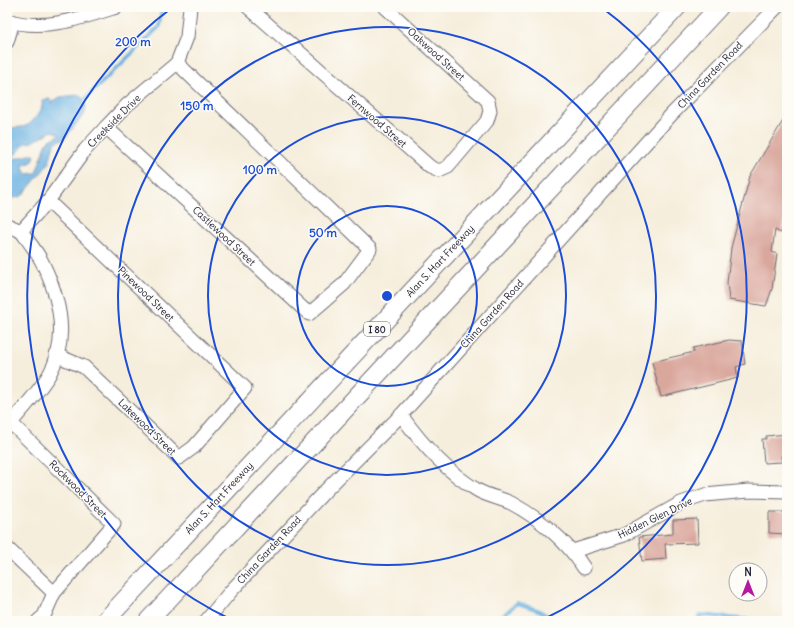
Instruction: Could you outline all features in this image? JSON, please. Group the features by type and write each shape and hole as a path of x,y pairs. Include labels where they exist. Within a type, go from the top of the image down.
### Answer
{"highway":[{"path":"650,36 667,7"},
{"name":"Alan S. Hart Freeway","path":"105,621 676,7"},
{"path":"148,621 717,10"}],"street":[{"path":"7,42 10,21 40,25 67,22 116,7"},
{"name":"Creekside Drive","path":"21,231 48,201 85,150 106,127 127,106 177,64 188,37 190,7"},
{"name":"Fernwood Street","path":"248,7 430,167 439,171 448,167 488,121 490,111 488,101"},
{"name":"Oakwood Street","path":"385,7 488,101"},
{"name":"China Garden Road","path":"206,621 231,591 326,490 401,415 671,115 777,7"},
{"name":"Castlewood Street","path":"106,127 309,314 344,284 370,249 177,64"},
{"name":"Pinewood Street","path":"48,201 245,388"},
{"path":"7,225 21,231 43,263 58,299 61,340 50,374 31,400 9,425"},
{"name":"Lakewood Street","path":"56,355 84,367 179,458 194,447 245,388"},
{"path":"401,415 413,432 453,472 478,490 511,503 541,523 573,551 584,568"},
{"name":"Rockwood Street","path":"9,425 114,524 54,594"},
{"name":"Hidden Glen Drive","path":"573,551 624,535 681,503 705,495 741,491 787,492"},
{"path":"7,548 54,594 44,616 38,621"}],"water":[{"path":"80,95 86,106 85,113 65,138 54,143 49,163 22,196 7,200 7,128 26,126 32,122 41,110 42,100 50,99 51,103 60,97","holes":["52,131 58,133 59,135 47,142 36,173 26,174 22,166 32,162 35,156 33,154 14,159 13,157 17,152 13,153 14,150 20,144 33,142"]}],"building":[{"path":"787,114 787,208 781,233 775,230 772,252 777,254 772,289 766,306 729,300 727,283 731,248 750,176"},
{"path":"729,340 742,341 745,364 736,367 738,378 661,397 652,362 694,352 693,348"},
{"path":"787,434 787,456 781,456 782,462 764,463 762,439 766,439 766,436"},
{"path":"769,512 787,512 787,534 769,533"},
{"path":"697,519 698,543 665,544 666,559 642,561 639,537 673,534 673,520"}],"waterway":[{"path":"80,104 159,27 162,7"},
{"path":"7,162 26,141"},
{"path":"497,621 517,603 538,610 557,621 595,621"},
{"path":"697,621 701,615 764,621"}]}
